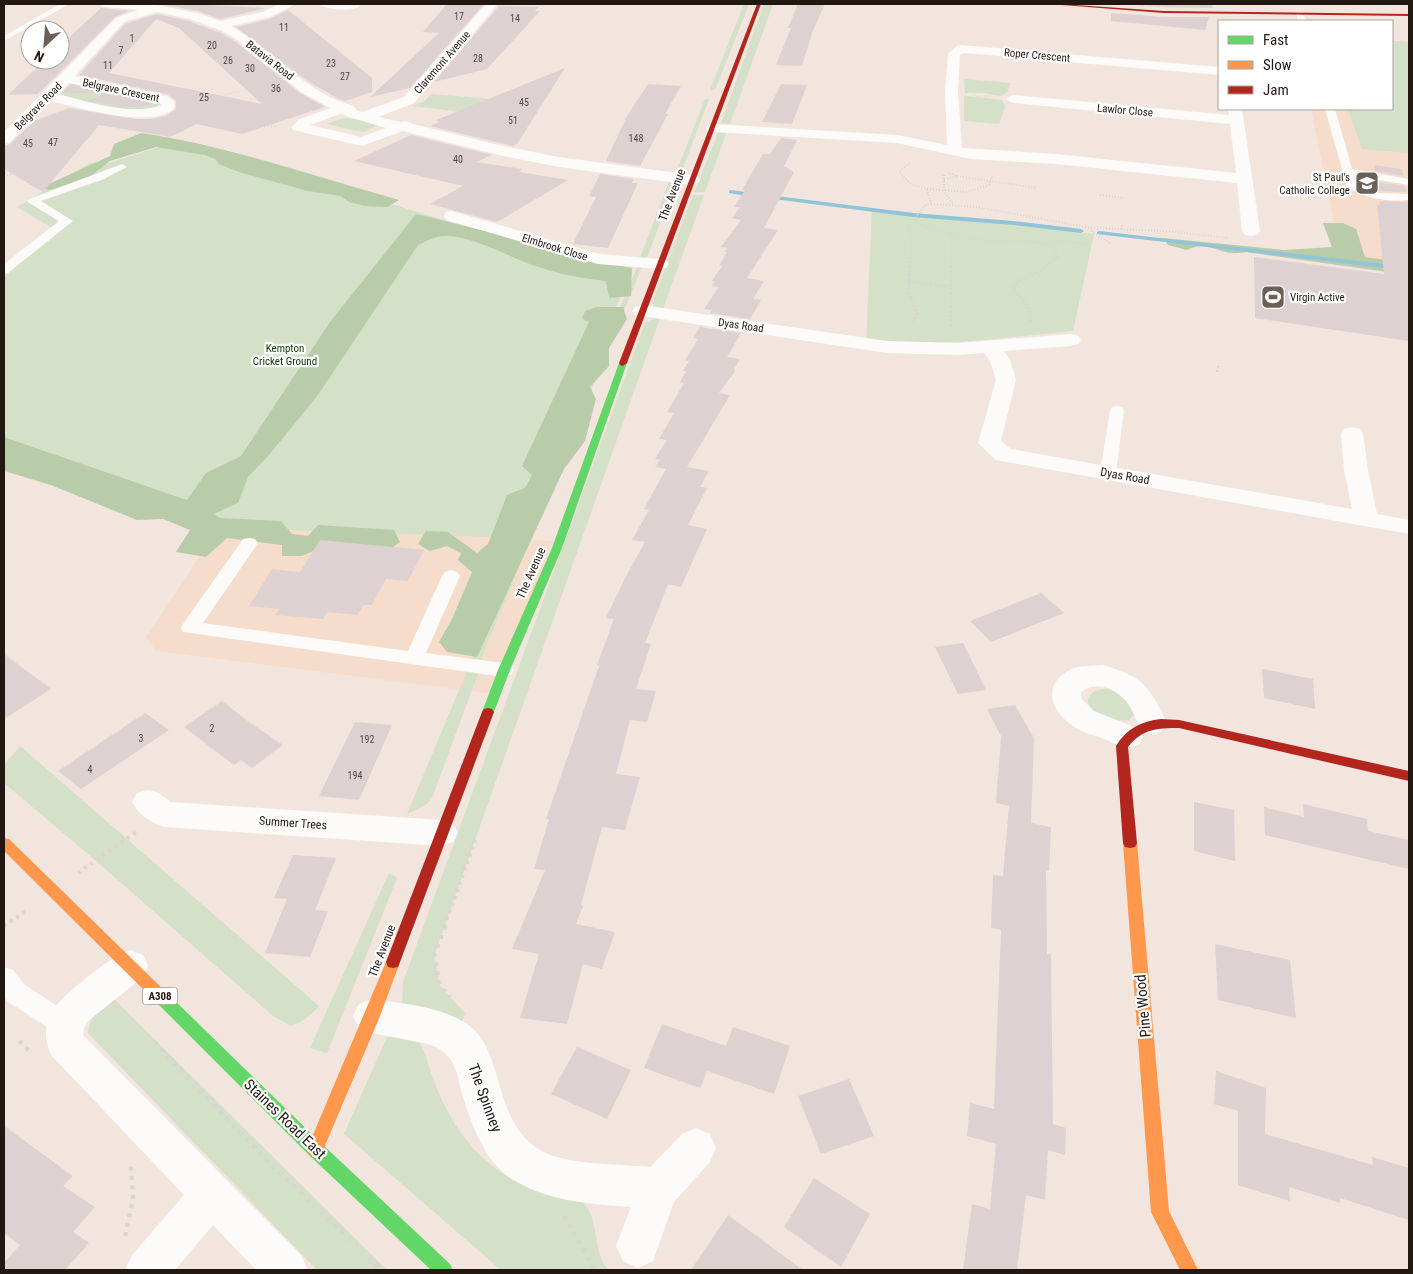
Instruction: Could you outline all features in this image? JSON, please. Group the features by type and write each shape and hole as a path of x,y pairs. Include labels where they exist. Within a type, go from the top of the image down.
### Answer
{"main road":[{"name":"The Avenue","path":"315,1149 372,1016 504,670 557,548 642,311 759,4"},
{"path":"1062,4 1139,7 1300,18 1409,14"},
{"name":"Pine Wood","path":"1189,1270 1160,1212 1122,746 1140,730 1179,724 1409,776"},
{"name":"Staines Road East","path":"4,844 315,1149 444,1270"}],"street":[{"name":"Batavia Road","path":"113,4 153,9 188,16 218,25 240,37 320,98 355,105 383,124 427,131 488,148 559,162 692,180"},
{"name":"Belgrave Road","path":"4,140 120,20 167,4"},
{"name":"Batavia Road","path":"167,4 206,11 240,21 254,29"},
{"path":"218,25 266,15 288,4"},
{"path":"324,4 354,6"},
{"name":"Claremont Avenue","path":"298,127 305,122 355,105 376,113 409,100 492,4"},
{"name":"Roper Crescent","path":"955,152 950,93 954,54 961,49 1218,71"},
{"name":"Belgrave Crescent","path":"48,96 135,114 155,113 164,110 168,104 162,99 66,78"},
{"name":"Lawlor Close","path":"1013,99 1236,115"},
{"name":"Batavia Road","path":"383,109 413,119 427,131"},
{"path":"1236,115 1251,231"},
{"path":"298,127 362,142 400,127 413,119"},
{"path":"713,128 897,139 955,152 1056,159 1245,179"},
{"name":"Elmbrook Close","path":"452,216 598,259 660,264"},
{"name":"Dyas Road","path":"642,311 887,347 958,349 1071,340"},
{"name":"Dyas Road","path":"990,347 1000,360 1006,380 989,443 1004,455 1409,527"},
{"path":"1352,434 1356,470 1366,519"},
{"name":"Summer Trees","path":"156,808 442,833"},
{"path":"130,966 74,1010 65,1024 64,1042 286,1270"},
{"path":"372,1016 423,1026 456,1037"},
{"name":"The Spinney","path":"456,1037 469,1053 488,1115 498,1136 515,1156 535,1169 564,1178 658,1189"},
{"path":"638,1246 658,1189 696,1148"},
{"path":"135,1254 212,1195"}],"lane":[{"path":"4,39 65,4"},
{"path":"1330,110 1351,185 1358,190 1399,198 1409,197"},
{"path":"4,270 67,221 33,201 50,192 112,172 122,166"},
{"path":"1348,172 1409,182"},
{"path":"1108,473 1117,410"},
{"path":"249,543 190,628 504,670"},
{"path":"415,657 451,576"},
{"path":"4,979 16,993 65,1024"}],"path":[{"path":"162,99 189,103 197,100 204,101 293,78"},
{"path":"399,104 502,116 518,86"},
{"path":"416,93 511,101"},
{"path":"950,93 979,96"},
{"path":"227,116 275,128 298,127"},
{"path":"4,176 33,170 52,148 19,148"},
{"path":"912,161 899,172 903,178 913,185 927,190 944,192 976,190 989,185 993,177 989,171"},
{"path":"944,171 956,176 1037,188"},
{"path":"944,175 944,192 954,204"},
{"path":"944,180 956,176"},
{"path":"927,190 931,204"},
{"path":"1100,195 1124,198"},
{"path":"917,223 916,218 925,206 931,204 954,204 1091,228 1167,231 1229,238 1244,237 1251,231"},
{"path":"910,328 917,314 908,291 912,256 908,227 917,223 933,230 990,242 1020,240 1039,243 1056,249 1057,257 1040,271 1016,282 1013,289 1029,304 1032,315 1030,326"},
{"path":"1121,229 1123,223"},
{"path":"1091,228 1092,232 1110,243"},
{"path":"951,234 951,329"},
{"path":"1039,243 1064,240 1092,245"},
{"path":"908,281 950,287"},
{"path":"1217,372 1219,363"},
{"path":"53,891 115,845 156,808"},
{"path":"456,1037 465,1013 440,986 434,956 477,834"},
{"path":"21,905 34,918"},
{"path":"147,1034 261,1154 382,1270"},
{"path":"19,1041 40,1060"},
{"path":"130,1156 135,1191 130,1223 135,1254"},
{"path":"564,1178 556,1202 596,1270"}],"shaded area":[{"name":"St Paul's Catholic College","path":"1393,41 1409,42 1409,266 1341,257 1311,110 1393,110"},
{"path":"221,524 284,530 519,538 553,541 495,694 156,651 146,637"}],"green space":[{"path":"744,4 749,4 715,90 710,90"},
{"path":"764,4 773,4 730,124 721,123"},
{"path":"1393,41 1409,42 1409,153 1362,149 1348,110 1393,110"},
{"path":"964,79 1011,83 1007,92 1001,96 984,93 965,93"},
{"path":"75,80 168,104 144,114 56,98"},
{"path":"431,94 511,101 502,116 412,106 425,101"},
{"path":"964,96 1002,100 1005,107 999,124 964,121"},
{"path":"705,99 709,99 683,168 678,168"},
{"path":"345,118 369,121 379,125 363,132 326,124"},
{"path":"719,131 727,131 705,192 694,192"},
{"path":"141,133 271,162 399,200 387,207 365,206 349,202 341,196 308,191 239,172 219,164 215,159 205,155 156,147 110,161 89,177 50,190 40,188 110,156 114,144"},
{"name":"Kempton Cricket Ground","path":"171,143 236,157 593,265 632,270 519,538 284,530 191,521 187,500 4,437 4,264 52,228 17,207 90,163 106,164"},
{"path":"669,182 674,186 648,255 646,258 640,258"},
{"path":"693,195 704,195 663,309 657,308 652,303"},
{"path":"872,208 1094,234 1073,331 972,341 866,347"},
{"path":"416,214 481,230 500,227 601,262 632,268 631,296 609,298 606,281 546,270 463,238 440,236 418,245 318,395 269,455 248,477 238,503 214,514 220,518 281,521 292,534 308,536 318,525 394,530 400,542 389,550 327,545 302,556 282,556 282,545 227,538 206,557 176,552 190,530 163,519 137,520 51,485 4,471 4,437 187,500 206,473 241,456 330,322"},
{"path":"1323,223 1343,223 1356,229 1365,257 1409,263 1409,275 1246,252 1231,253 1203,246 1187,250 1168,245 1163,238 1284,250 1332,247"},
{"path":"638,265 642,267 481,659 472,660"},
{"path":"597,307 623,307 627,319 609,348 609,366 590,387 596,399 585,441 564,469 477,657 447,652 439,642 452,619 472,572 458,560 461,553 447,546 430,551 418,544 426,531 448,532 477,553 488,544 507,495 525,488 532,475 522,466 589,322 582,319 585,311"},
{"path":"654,318 660,318 434,956 440,986 465,1013 456,1037 402,1008 403,982 645,323"},
{"path":"468,669 479,671 432,798 427,804 407,814"},
{"path":"1108,688 1124,694 1135,713 1129,720 1112,721 1092,712 1087,700 1094,691"},
{"path":"20,746 319,1006 316,1010 291,1026 273,1016 4,783 4,765"},
{"path":"389,873 397,878 327,1053 310,1048"},
{"path":"114,999 387,1270 317,1270 88,1033 91,1021 96,1013"},
{"path":"403,1036 418,1040 421,1044 443,1103 458,1129 476,1152 506,1176 514,1180 581,1201 591,1216 603,1263 609,1270 501,1270 344,1134 387,1037"}],"building":[{"path":"160,4 266,8 220,19 198,11"},
{"path":"447,4 483,5 410,88 370,97 439,33 423,32"},
{"path":"798,4 825,4 813,30 802,66 776,65 791,28 788,28"},
{"path":"1123,4 1213,4 1212,8"},
{"path":"499,6 538,7 535,11 540,11 487,69 434,82"},
{"path":"101,8 129,11 115,17 70,62 70,37"},
{"path":"288,10 372,78 372,92 345,101 337,98 306,80 236,27 270,19"},
{"path":"1111,13 1164,17 1209,17 1205,30 1111,21"},
{"path":"157,14 189,21 221,33 236,42 300,93 325,107 242,134 197,124 170,137 99,125 43,192 4,169 4,146 10,144 34,121 69,108 134,119 152,119 166,116 176,109 176,101 167,94 79,75 125,24","holes":["156,19 179,28 262,104 109,73"]},
{"path":"565,68 517,144 513,146 430,126 440,122 436,120"},
{"path":"34,70 62,70 38,94 8,95"},
{"path":"648,84 681,86 640,166 606,161 627,116"},
{"path":"781,84 807,85 792,124 762,122"},
{"path":"70,85 105,93 62,93"},
{"path":"107,93 157,104 124,107 89,100"},
{"path":"411,135 492,155 477,162 522,169 519,172 568,180 497,222 430,204 463,186 354,161"},
{"path":"781,138 797,140 784,166 794,172 764,228 778,230 747,278 764,281 753,299 761,300 750,319 710,313 712,310 704,309 719,287 712,286 715,281 712,281 722,266 719,266 727,252 724,252 727,248 721,247 741,220 732,218 740,207 734,207 763,154 770,154"},
{"path":"1374,165 1402,169 1403,176 1375,171"},
{"path":"600,174 634,179 632,183 638,183 608,248 573,244 596,197 589,196"},
{"path":"1376,182 1405,186 1406,192 1379,191"},
{"path":"1379,201 1408,202 1409,341 1255,318 1254,257 1384,274 1377,205 1380,205"},
{"path":"700,327 741,333 727,357 740,359 734,369 735,371 719,393 730,395 687,467 709,471 700,487 707,488 688,525 707,529 681,587 668,584 645,643 651,644 636,689 656,691 647,722 630,720 616,774 640,777 625,830 602,827 581,905 583,906 576,924 615,932 602,969 583,964 567,1024 520,1018 539,954 512,949 545,870 534,869 549,819 546,819 614,619 606,618 645,542 632,540 649,510 644,509 666,469 655,467 660,460 655,459 667,440 659,439 674,413 667,412 684,383 680,382 686,371 683,371 689,361 685,360 698,339 693,338"},
{"path":"320,540 424,550 408,581 386,579 372,605 363,605 358,615 327,612 323,619 275,615 279,609 249,606 272,569 300,572"},
{"path":"1041,593 1064,613 991,642 970,621"},
{"path":"963,643 986,690 958,694 935,647"},
{"path":"4,654 51,689 4,719"},
{"path":"1262,669 1313,679 1315,709 1264,698"},
{"path":"222,701 283,745 252,768 241,760 234,765 184,727"},
{"path":"1015,705 1034,738 1031,823 1051,827 1049,871 1046,870 1047,954 1051,954 1053,1124 1066,1128 1065,1155 1048,1150 1045,1200 1026,1195 1017,1270 963,1270 972,1204 990,1209 996,1144 967,1136 970,1103 994,1109 1001,930 991,928 993,875 1003,876 1009,806 996,803 1001,736 987,709"},
{"path":"145,713 169,730 81,789 58,771"},
{"path":"355,722 392,725 359,800 319,796"},
{"path":"1194,802 1234,810 1235,861 1194,851"},
{"path":"1303,804 1367,819 1368,831 1409,840 1409,869 1265,835 1264,807 1304,817"},
{"path":"293,855 336,858 315,910 328,911 310,957 265,953 287,899 274,898"},
{"path":"1215,944 1290,960 1296,1018 1218,1000"},
{"path":"662,1024 726,1046 733,1027 790,1046 774,1094 707,1071 700,1088 644,1068"},
{"path":"577,1047 631,1070 607,1119 551,1094"},
{"path":"1216,1071 1266,1088 1265,1134 1373,1165 1372,1157 1409,1168 1409,1220 1340,1198 1340,1203 1289,1187 1290,1201 1238,1185 1238,1111 1214,1104"},
{"path":"849,1079 874,1136 821,1154 798,1096"},
{"path":"4,1126 73,1176 63,1186 95,1207 73,1232 89,1243 65,1270 4,1270 4,1263 20,1245 4,1233"},
{"path":"814,1178 870,1214 841,1267 784,1227"},
{"path":"728,1215 803,1270 691,1270"}],"waterway":[{"path":"731,192 753,195"},
{"path":"768,197 913,215 1013,223 1081,231"},
{"path":"1099,233 1409,269"}],"traffic: fast":[{"path":"488,712 504,670 557,548 623,363"},
{"path":"163,999 315,1149 444,1270"}],"traffic: slow":[{"path":"4,843 163,999"},
{"path":"1130,843 1160,1212 1189,1270"},
{"path":"315,1149 393,962"}],"traffic: jam":[{"path":"623,363 759,4"},
{"path":"1062,4 1164,12 1409,15"},
{"path":"393,962 488,712"},
{"path":"1130,843 1122,746 1134,733 1153,724 1179,724 1409,776"}],"place":[{"name":"St Paul's Catholic College","path":"1367,183"},
{"name":"Virgin Active","path":"1273,297"}]}
